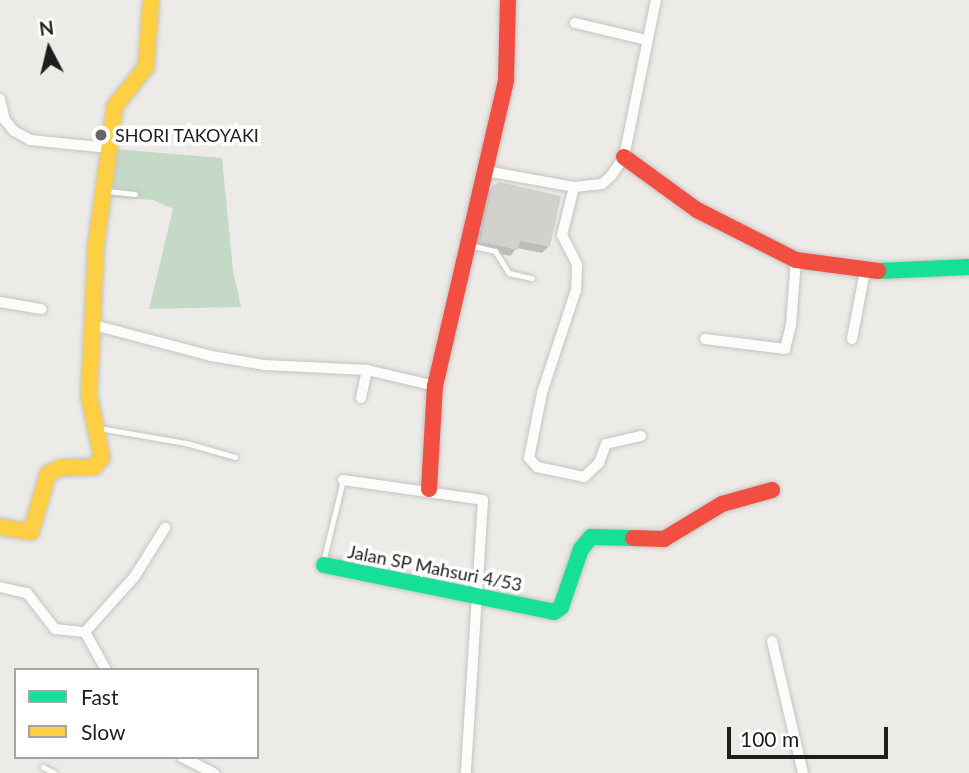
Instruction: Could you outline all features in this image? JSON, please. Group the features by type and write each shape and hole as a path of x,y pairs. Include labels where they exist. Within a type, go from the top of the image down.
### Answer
{"street":[{"path":"0,527 31,532 48,474 99,464 103,450 89,396 90,324 108,148 118,98 146,67 151,0"},
{"path":"429,489 435,386 506,80 508,0"},
{"path":"486,171 574,187 602,184 624,157 656,0"},
{"path":"575,23 647,40"},
{"path":"0,99 5,120 14,131 30,140 108,148"},
{"path":"624,157 698,209 796,260 836,261 865,271 969,267"},
{"path":"574,187 562,235 577,265 576,290 542,393 528,458 537,467 584,477 599,463 606,444 641,436"},
{"path":"705,339 785,349 791,325 796,260"},
{"path":"852,339 865,271"},
{"path":"0,302 41,309"},
{"path":"90,324 211,356 265,365 367,370 435,386"},
{"path":"361,398 367,370"},
{"path":"343,481 429,489 483,500 466,773"},
{"name":"Jalan SP Mahsuri 4/53","path":"324,565 477,593 554,612 561,607 581,548 592,537 664,538 722,504 772,490"},
{"path":"85,632 135,576 165,528"},
{"path":"0,587 27,593 55,629 85,632"},
{"path":"85,632 105,668"},
{"path":"772,641 803,773"},
{"path":"186,759 214,773"}],"lane":[{"path":"104,190 135,194"},
{"path":"469,244 495,251 509,273 531,278"},
{"path":"96,427 186,443 235,457"},
{"path":"324,565 343,481"},
{"path":"43,766 55,773"}],"green space":[{"path":"115,149 222,158 233,271 241,307 149,309 173,209 153,200 110,197"}],"building":[{"path":"499,182 561,196 550,247 520,241 518,250 480,242 492,186"}],"traffic: fast":[{"path":"878,271 969,267"},
{"path":"324,565 554,612 561,607 581,549 591,537 633,538"}],"traffic: slow":[{"path":"0,527 31,532 48,474 60,468 94,467 102,458 89,396 96,246 115,106 146,67 151,0"}],"traffic: jam":[{"path":"429,489 435,386 506,80 508,0"},
{"path":"624,157 697,210 796,260 878,271"},
{"path":"633,538 664,539 722,504 772,490"}],"place":[{"name":"SHORI TAKOYAKI","path":"101,135"}]}
